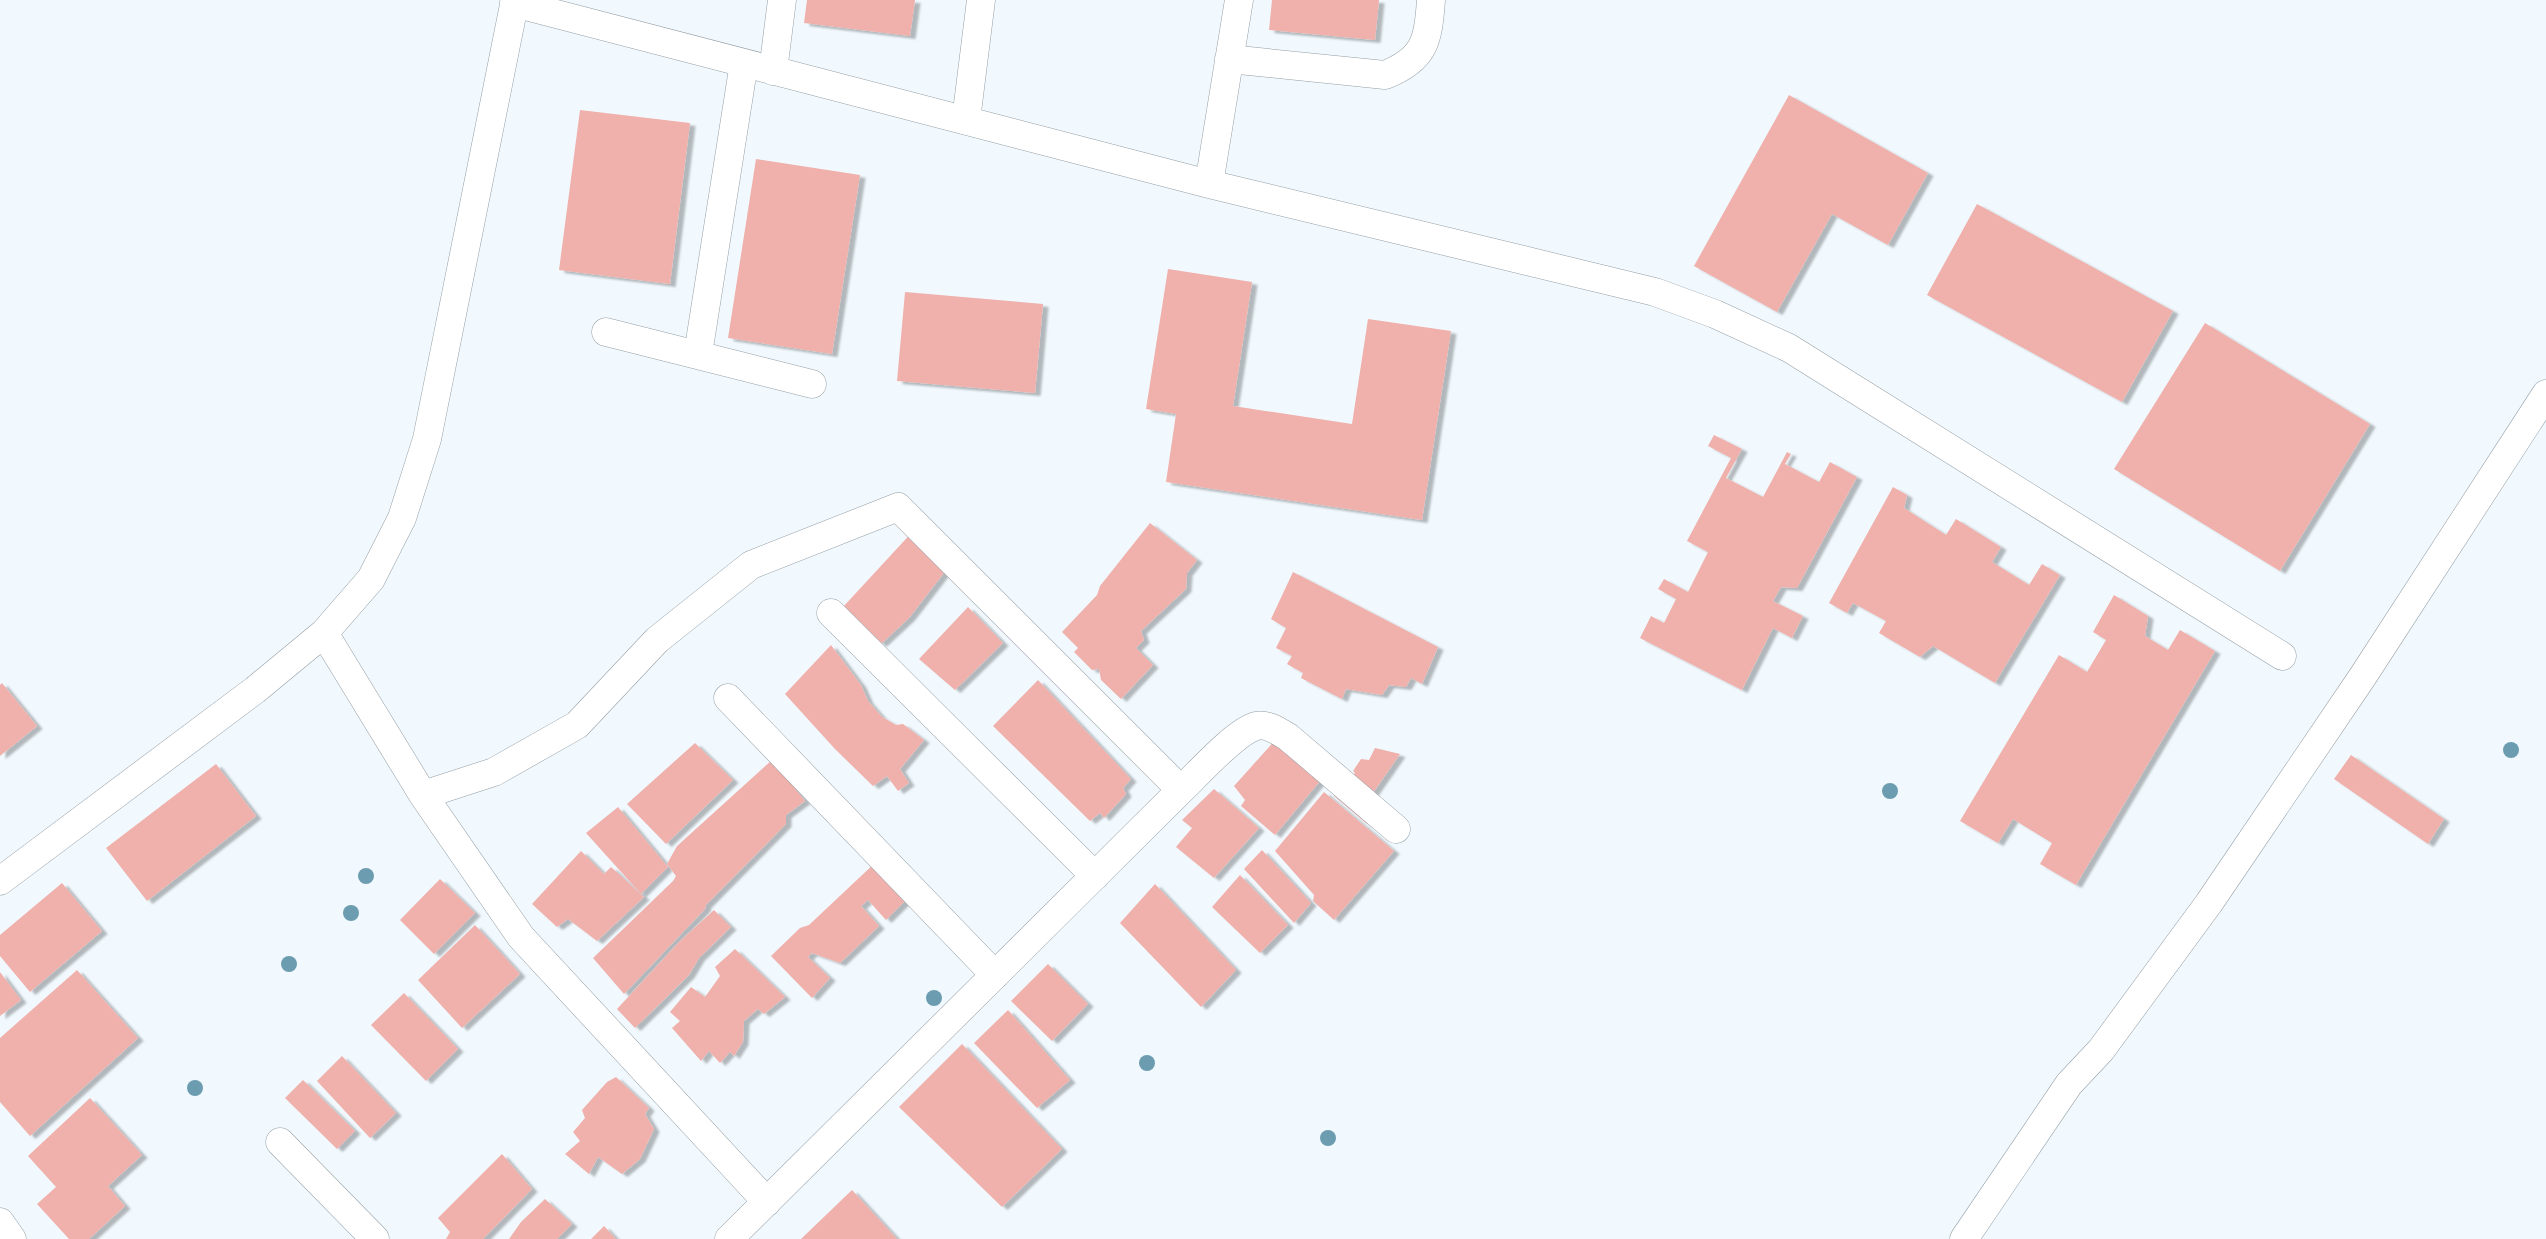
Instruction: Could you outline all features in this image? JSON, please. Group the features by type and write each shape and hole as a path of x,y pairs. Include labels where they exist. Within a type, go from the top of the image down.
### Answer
{"street":[{"path":"773,70 782,0"},
{"path":"966,120 981,0"},
{"path":"1209,184 1239,0"},
{"path":"1229,59 1385,76 1406,67 1423,49 1430,21 1431,0"},
{"path":"0,881 247,695 324,633 371,578 402,518 427,439 515,1 744,63 1209,184 1654,292 1715,314 1789,348 2282,656"},
{"path":"698,354 744,63"},
{"path":"606,332 812,384"},
{"path":"1964,1239 2069,1084 2108,1042 2214,895 2364,676 2546,394"},
{"path":"423,795 494,772 577,725 658,640 751,565 898,507 1181,790"},
{"path":"831,613 1095,876"},
{"path":"324,633 423,795 520,937 767,1202"},
{"path":"728,698 995,975"},
{"path":"729,1239 1181,790 1237,737 1256,726 1274,728 1288,737 1396,829"},
{"path":"280,1142 375,1239"},
{"path":"0,1222 12,1239"}],"building":[{"path":"807,0 915,0 910,36 804,23"},
{"path":"1272,0 1379,0 1375,40 1269,30"},
{"path":"1789,95 1928,173 1888,245 1832,214 1777,312 1694,266"},
{"path":"580,110 690,123 670,284 559,270"},
{"path":"756,159 860,175 832,354 728,338"},
{"path":"1977,204 2173,311 2122,402 1927,295"},
{"path":"1168,269 1252,282 1233,406 1352,424 1368,319 1451,331 1422,520 1166,482 1176,414 1146,409"},
{"path":"905,292 1043,304 1035,393 897,381"},
{"path":"2205,323 2370,424 2280,571 2114,469"},
{"path":"1714,435 1742,449 1726,478 1763,497 1787,452 1791,454 1785,464 1819,482 1830,462 1857,477 1797,588 1781,587 1773,601 1803,616 1792,638 1773,628 1742,690 1640,638 1651,616 1664,623 1676,599 1658,589 1664,579 1688,592 1708,552 1687,541 1731,458 1708,446"},
{"path":"1893,487 1907,495 1904,508 1946,535 1956,519 2001,547 1992,562 2029,585 2042,564 2060,575 1995,683 1933,646 1920,657 1879,633 1886,621 1853,603 1847,613 1829,603"},
{"path":"1150,523 1197,560 1187,573 1186,589 1141,631 1144,640 1136,648 1153,665 1121,699 1101,680 1099,669 1092,670 1074,652 1078,648 1062,632 1097,595 1100,586"},
{"path":"916,528 950,565 909,618 881,644 843,607"},
{"path":"1293,572 1438,647 1422,684 1411,678 1406,687 1389,685 1382,695 1346,689 1342,699 1301,678 1303,673 1287,664 1292,656 1276,648 1286,628 1271,619"},
{"path":"2114,595 2148,616 2145,636 2168,650 2180,630 2215,651 2076,885 2040,864 2052,843 2013,819 1998,843 1960,821 2059,655 2087,672 2106,640 2093,632"},
{"path":"968,607 1003,643 955,690 919,659"},
{"path":"831,645 861,685 868,701 882,717 896,725 903,724 924,740 900,769 909,783 898,791 887,776 873,786 835,749 785,694"},
{"path":"1038,680 1131,779 1123,788 1126,794 1104,818 1100,813 1090,821 993,726"},
{"path":"2,683 37,726 0,756 0,685"},
{"path":"1278,737 1320,781 1275,835 1241,806 1245,800 1234,786"},
{"path":"695,743 733,780 666,844 627,804"},
{"path":"1375,748 1400,754 1366,803 1377,812 1367,824 1334,796 1355,773 1353,771 1361,759 1369,760"},
{"path":"2351,755 2444,819 2428,844 2334,779"},
{"path":"772,760 805,801 786,815 786,824 706,905 705,909 624,994 593,958 673,881 676,876 667,864 677,846"},
{"path":"216,764 256,816 147,901 106,848"},
{"path":"1214,789 1259,828 1214,878 1176,847 1192,828 1182,820"},
{"path":"1324,792 1394,851 1334,920 1313,901 1314,895 1275,851"},
{"path":"618,807 668,867 641,894 586,833"},
{"path":"1262,850 1311,903 1294,923 1244,869"},
{"path":"581,851 604,874 611,867 644,897 597,941 568,919 557,927 532,904"},
{"path":"877,861 910,896 886,920 868,900 861,906 879,926 840,963 812,953 808,957 830,978 812,998 771,956 800,928 809,925"},
{"path":"1240,875 1288,925 1260,953 1212,907"},
{"path":"440,879 475,913 434,954 400,920"},
{"path":"62,883 102,931 30,992 0,956 0,935"},
{"path":"1155,884 1236,970 1201,1007 1120,923"},
{"path":"714,910 731,927 699,958 689,975 635,1028 617,1009 679,942"},
{"path":"475,925 520,974 462,1028 418,980"},
{"path":"735,949 785,997 764,1014 758,1009 744,1021 743,1042 734,1056 730,1052 720,1063 709,1051 701,1061 672,1028 680,1021 670,1012 691,987 705,997 720,976 715,967"},
{"path":"1048,964 1088,1004 1052,1041 1011,1001"},
{"path":"77,970 138,1038 30,1136 0,1102 0,1038"},
{"path":"0,972 21,1000 0,1016"},
{"path":"404,993 458,1049 426,1081 371,1025"},
{"path":"1008,1010 1070,1080 1037,1108 974,1043"},
{"path":"962,1044 1062,1149 1002,1207 899,1107"},
{"path":"342,1056 396,1113 370,1138 317,1081"},
{"path":"616,1077 649,1108 645,1114 654,1129 640,1159 622,1174 598,1157 589,1174 565,1154 580,1141 573,1132 585,1118 582,1110 607,1082"},
{"path":"303,1080 355,1131 337,1149 285,1098"},
{"path":"90,1098 142,1155 108,1186 125,1206 89,1239 69,1239 37,1204 56,1187 28,1156"},
{"path":"502,1154 532,1189 483,1239 446,1239 450,1232 438,1218"},
{"path":"852,1190 897,1239 801,1239"},
{"path":"545,1199 572,1224 557,1239 509,1239 521,1222"},
{"path":"604,1226 616,1239 591,1239"}]}
